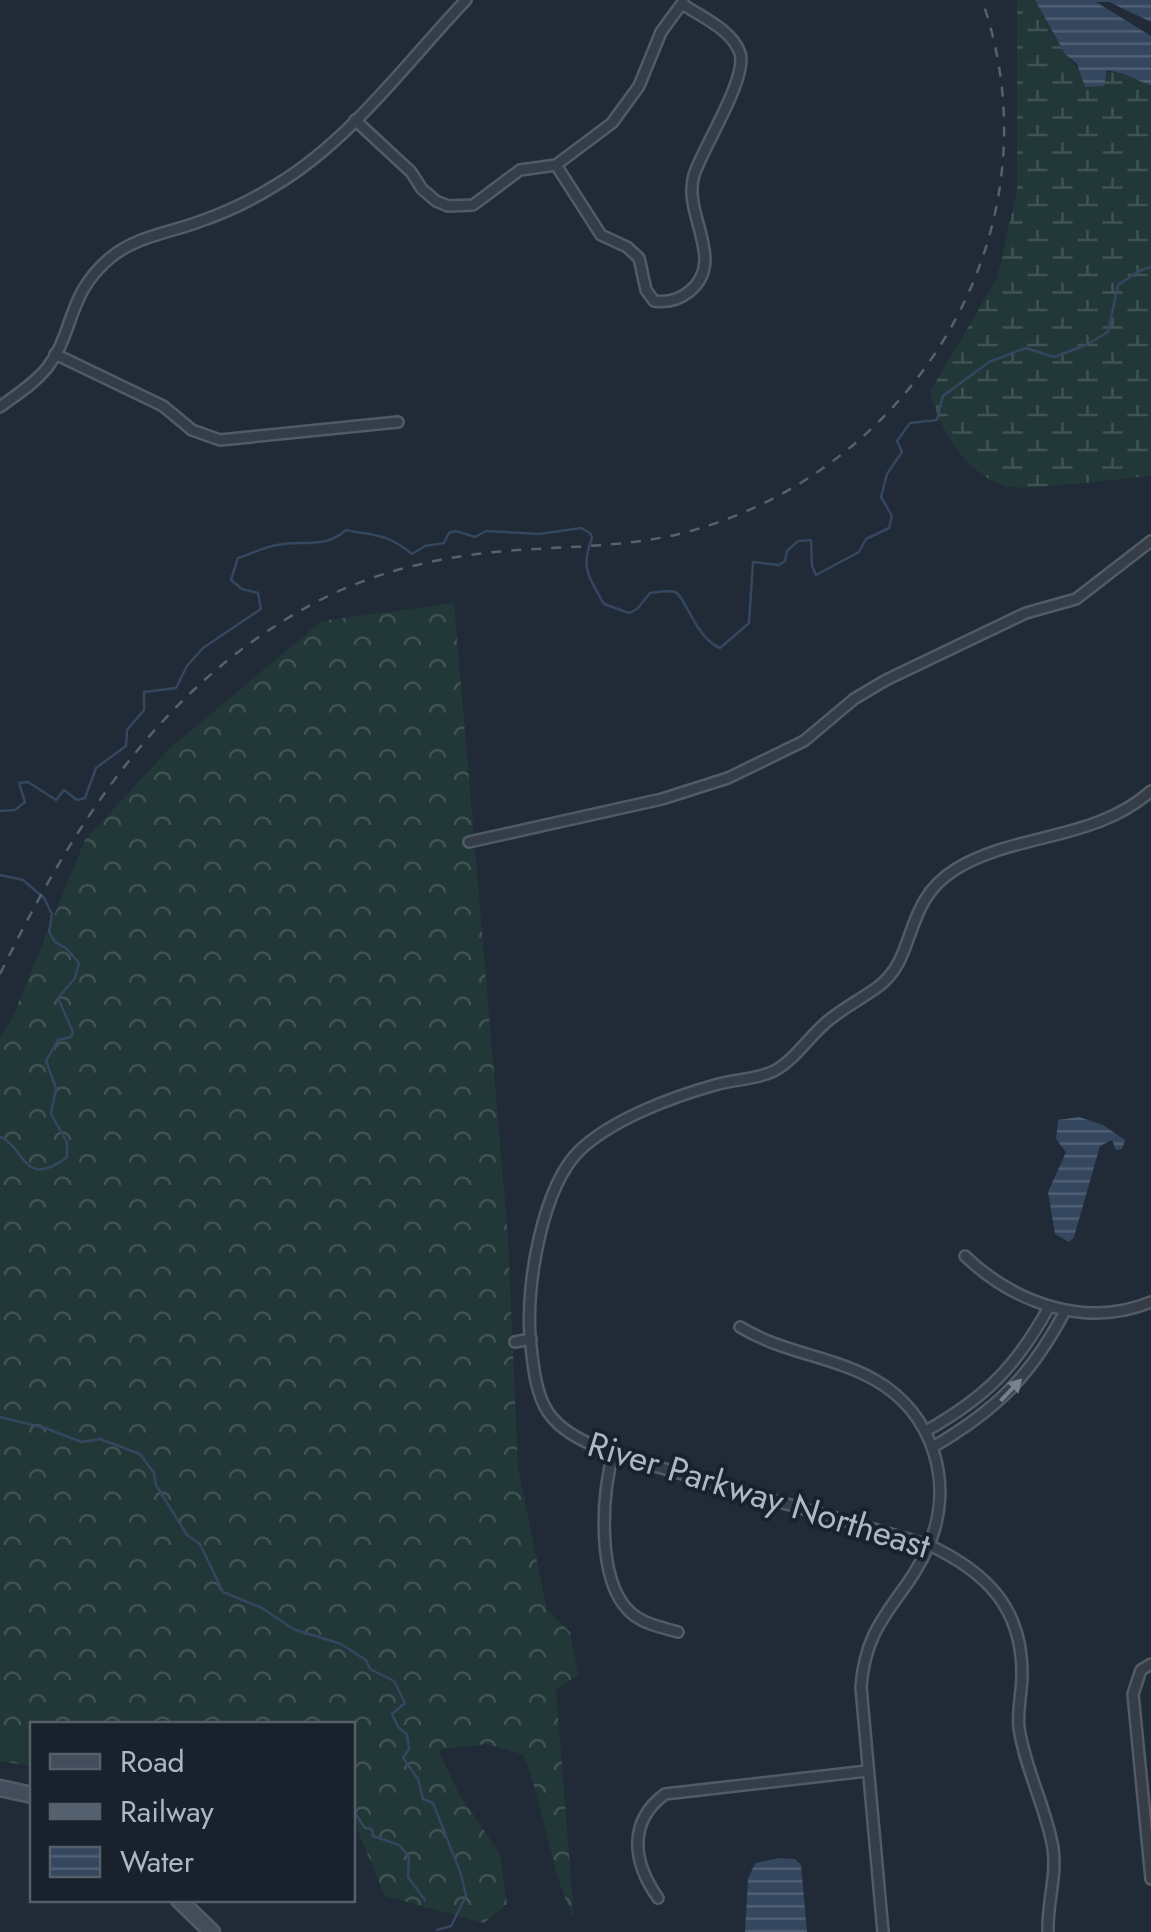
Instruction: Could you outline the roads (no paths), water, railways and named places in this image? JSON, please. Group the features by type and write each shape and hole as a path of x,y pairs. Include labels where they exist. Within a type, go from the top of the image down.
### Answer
{"street":[{"path":"0,407 35,381 56,354 79,294 94,272 114,254 153,235 239,206 280,183 355,120 466,0"},
{"path":"355,120 436,201 448,206 473,205 520,170 556,165 612,123 638,86 661,32 683,2 732,37 742,57 738,80 692,179 706,265 702,280 685,295 667,303 654,301 646,290 639,258 626,246 601,235 556,165"},
{"path":"56,354 163,406 192,430 220,440 398,422"},
{"path":"469,842 662,800 728,778 804,741 854,699 886,680 1026,614 1076,600 1151,541"},
{"name":"River Parkway Northeast","path":"1048,1932 1055,1878 1053,1846 1019,1727 1020,1647 1006,1608 988,1583 965,1562 929,1545 612,1454 574,1439 554,1422 534,1378 528,1308 530,1273 561,1178 576,1154 615,1124 714,1085 776,1070 832,1018 882,984 897,966 914,916 926,896 957,868 1105,821 1151,791"},
{"path":"966,1256 988,1278 1065,1311 1108,1313 1133,1310 1151,1302"},
{"path":"926,1431 998,1382 1018,1358 1049,1306"},
{"path":"933,1447 988,1413 1010,1393 1048,1344 1065,1311"},
{"path":"740,1327 768,1344 849,1368 874,1380 911,1409 933,1447 941,1490 929,1545 880,1618 862,1662 883,1932"},
{"path":"515,1342 531,1339"},
{"path":"612,1454 603,1506 610,1578 631,1613 646,1623 678,1632"},
{"path":"1151,1664 1140,1670 1133,1694 1151,1879"},
{"path":"658,1898 643,1877 638,1835 642,1818 665,1794 868,1771"},
{"path":"0,1788 30,1795"},
{"path":"181,1902 212,1932"}],"water":[{"path":"1035,0 1151,0 1151,22 1109,2 1096,2 1151,36 1151,86 1107,70 1104,86 1085,87 1077,64 1065,54"},
{"path":"1079,1117 1103,1125 1125,1140 1122,1149 1116,1150 1112,1140 1100,1146 1074,1237 1069,1242 1055,1234 1048,1192 1066,1152 1056,1139 1058,1120"},
{"path":"795,1859 801,1865 807,1932 745,1932 748,1879 755,1863"}],"waterway":[{"path":"0,811 15,810 25,802 19,783 28,782 56,800 64,790 77,800 85,798 96,768 126,746 127,730 144,710 144,692 176,688 187,666 203,648 261,609 258,593 242,589 231,580 238,558 272,546 322,542 346,530 387,539 412,554 425,546 444,543 449,533 456,531 475,537 486,531 539,534 581,528 592,538 587,565 604,604 629,613 650,593 675,592 704,635 720,648 749,623 753,562 779,565 798,541 811,540 816,575 859,552 866,539 889,528 892,516 881,497 887,474 902,452 897,441 910,423 937,420 943,396 989,362 1026,348 1054,357 1108,332 1118,285 1151,267"},
{"path":"0,875 23,880 44,898 52,914 49,932 79,963 75,978 58,998 73,1032 71,1037 58,1040 46,1061 56,1088 51,1114 67,1142 67,1157 53,1166 33,1168 0,1137"},
{"path":"0,1417 82,1442 100,1439 140,1454 187,1535 200,1544 223,1592 262,1608 293,1629 341,1644 366,1660 370,1669 394,1681 405,1703 392,1714 407,1734 409,1749 403,1758 418,1779 423,1799 433,1803 466,1896 451,1926 437,1930"},
{"path":"355,1813 365,1828 372,1829 373,1836 399,1845 409,1856 408,1877 425,1900"}],"railway":[{"path":"0,974 60,862 130,760 215,671 265,633 339,591 417,565 477,554 635,542 687,532 769,501 841,455 902,397 950,329 984,253 1002,171 1002,86 982,0"}]}
